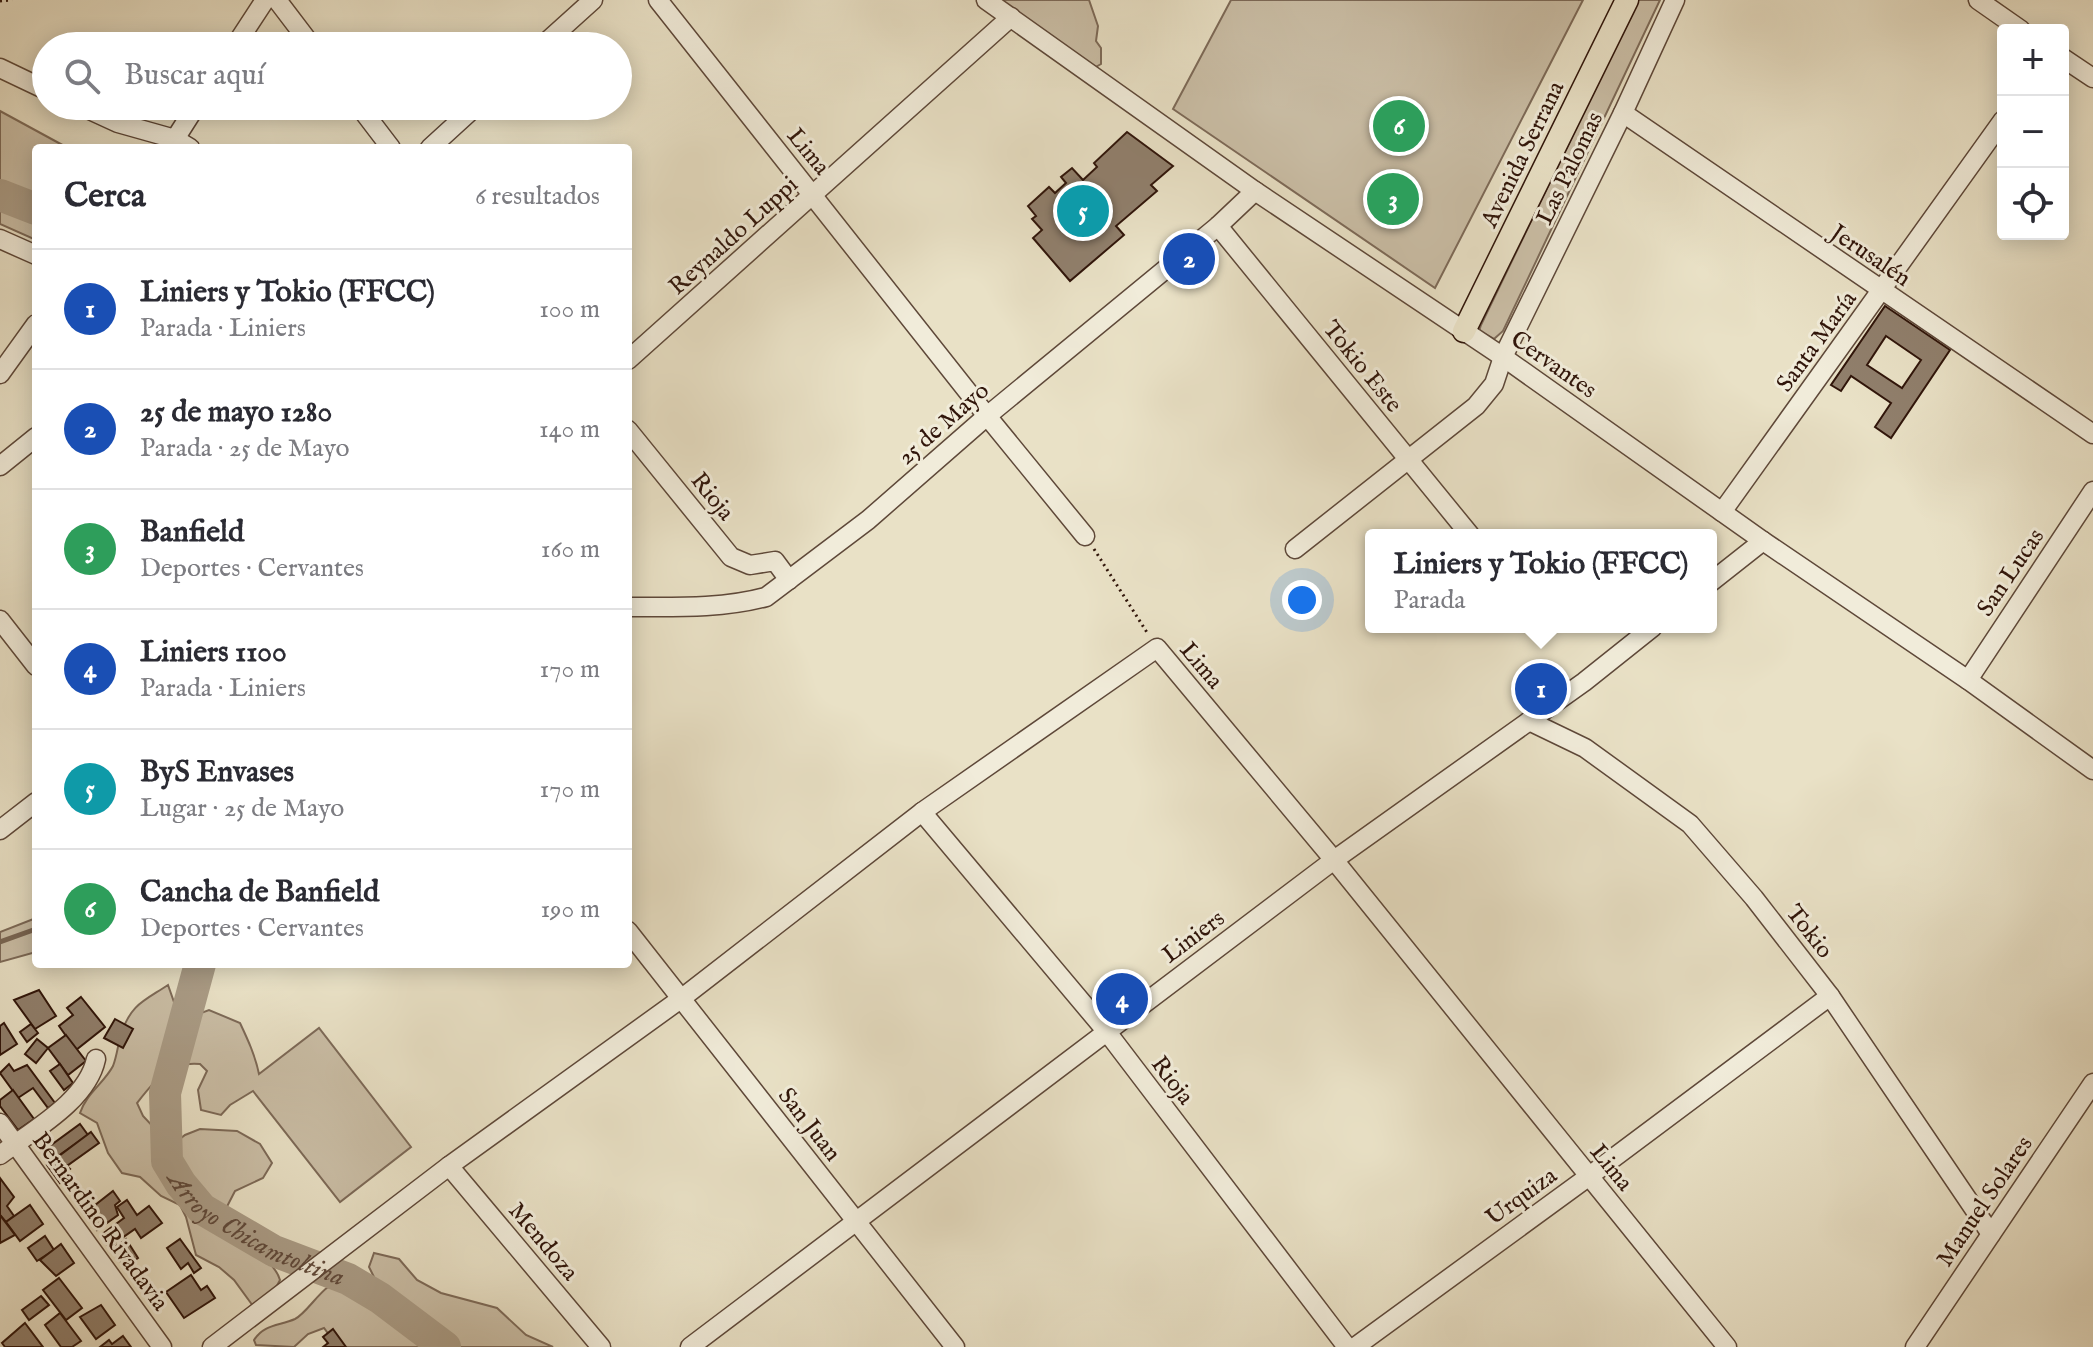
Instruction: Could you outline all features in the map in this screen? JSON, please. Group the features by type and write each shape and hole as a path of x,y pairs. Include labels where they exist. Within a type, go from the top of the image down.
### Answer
{"main road":[{"name":"Avenida Serrana","path":"1464,331 1627,0"}],"street":[{"path":"244,32 265,0"},
{"path":"277,0 301,32"},
{"path":"558,32 593,0"},
{"name":"Lima","path":"658,0 1085,536"},
{"name":"Cervantes","path":"986,0 1255,191 1503,357 2093,770"},
{"name":"Las Palomas","path":"1295,549 1486,396 1675,0"},
{"path":"1978,0 2012,24"},
{"name":"Reynaldo Luppi","path":"632,356 1011,17"},
{"path":"2069,62 2093,78"},
{"path":"0,68 32,83"},
{"name":"Jerusalén","path":"1623,113 2093,434"},
{"path":"111,120 183,143 191,120"},
{"path":"370,120 388,144"},
{"path":"434,144 461,120"},
{"name":"Santa María","path":"1722,512 1997,128"},
{"name":"25 de Mayo","path":"632,607 674,607 766,597 868,520 987,416 1218,226 1255,191"},
{"name":"Tokio Este","path":"1218,226 1465,529"},
{"path":"0,239 32,253"},
{"path":"0,374 32,330"},
{"name":"Rioja","path":"632,435 731,557 750,565 775,561 789,580"},
{"path":"0,466 32,440"},
{"name":"San Lucas","path":"1968,680 2093,491"},
{"path":"1717,577 1763,541"},
{"path":"0,620 32,661"},
{"name":"Liniers","path":"690,1347 1334,860 1529,721 1645,633"},
{"path":"212,1347 449,1166 682,998 922,812 1157,648"},
{"name":"Lima","path":"1157,648 1334,860 1727,1347"},
{"name":"Tokio","path":"1529,721 1585,748 1690,824 1754,898 1830,996 1991,1234"},
{"path":"0,830 32,805"},
{"name":"Rioja","path":"922,812 1107,1032 1347,1347"},
{"name":"San Juan","path":"632,936 955,1347"},
{"name":"Urquiza","path":"1355,1347 1830,996"},
{"path":"0,1155 78,1095 90,1080 96,1059"},
{"name":"Manuel Solares","path":"1915,1347 2093,1083"},
{"name":"Bernardino Rivadavia","path":"0,1123 162,1347"},
{"name":"Mendoza","path":"449,1166 601,1347"}],"path":[{"path":"0,1 12,0"},
{"name":"Lima","path":"1085,536 1157,648"}],"shaded area":[{"path":"988,0 1089,0 1098,26 1096,41 1101,48 1101,64 1092,69"},
{"path":"1231,0 1583,0 1435,288 1173,109"},
{"path":"1638,0 1660,0 1503,331 1494,339 1479,331 1481,325"},
{"path":"0,111 61,144 32,144 32,238 0,224"},
{"path":"32,920 32,953 0,962 0,932"},
{"path":"168,985 174,1002 196,1015 209,1010 240,1023 259,1074 319,1028 411,1147 340,1202 253,1091 230,1105 221,1115 201,1110 198,1090 207,1071 200,1064 171,1069 157,1080 137,1103 143,1116 171,1146 185,1135 200,1129 237,1131 260,1144 272,1163 263,1178 235,1191 218,1224 269,1263 280,1280 273,1293 253,1306 234,1280 219,1267 196,1255 180,1205 161,1196 140,1177 122,1173 108,1153 97,1123 80,1113 86,1100 113,1066 129,1016 139,1004"},
{"path":"374,1253 399,1259 417,1280 441,1293 497,1308 526,1335 553,1347 333,1347 332,1339 324,1328 308,1334 294,1347 256,1345 254,1340 262,1331 299,1317 328,1287 354,1294 374,1277 369,1267"}],"building":[{"path":"1127,132 1173,166 1151,185 1157,191 1116,226 1124,235 1070,281 1033,238 1042,230 1032,219 1036,216 1028,206 1049,187 1055,193 1066,183 1061,177 1072,168 1083,180 1097,167 1094,163"},
{"path":"1885,306 1950,350 1891,438 1875,427 1891,403 1851,376 1841,391 1831,385","holes":["1886,336 1921,360 1902,388 1867,365"]},
{"path":"39,990 56,1016 35,1029 14,1000"},
{"path":"81,997 105,1027 76,1050 59,1026 73,1015 67,1008"},
{"path":"115,1019 133,1029 123,1048 104,1038"},
{"path":"4,1023 17,1044 0,1055 0,1026"},
{"path":"31,1024 38,1033 27,1042 20,1032"},
{"path":"66,1035 86,1061 68,1075 48,1048"},
{"path":"37,1039 48,1048 36,1063 25,1054"},
{"path":"9,1064 14,1071 27,1065 55,1103 48,1108 33,1088 18,1098 0,1073"},
{"path":"60,1064 73,1083 64,1090 50,1071"},
{"path":"13,1090 34,1119 18,1130 0,1106 0,1100"},
{"path":"80,1124 88,1135 51,1161 43,1151"},
{"path":"91,1132 99,1143 67,1166 69,1176 60,1183 47,1165"},
{"path":"0,1178 14,1197 7,1206 14,1216 6,1222 0,1215"},
{"path":"113,1191 120,1201 115,1205 118,1215 97,1230 85,1213"},
{"path":"127,1200 137,1215 149,1206 162,1223 141,1238 135,1229 109,1247 101,1235 124,1218 117,1207"},
{"path":"30,1205 43,1224 20,1241 6,1222"},
{"path":"0,1215 15,1235 0,1243"},
{"path":"45,1236 54,1250 37,1261 28,1248"},
{"path":"126,1239 138,1258 128,1265 124,1260 121,1262 112,1249"},
{"path":"180,1239 201,1268 194,1273 188,1263 181,1269 167,1248"},
{"path":"61,1244 74,1263 56,1276 40,1260"},
{"path":"191,1275 201,1290 207,1286 215,1298 184,1318 166,1292"},
{"path":"59,1278 82,1308 66,1320 43,1290"},
{"path":"41,1296 49,1305 29,1320 22,1310"},
{"path":"101,1305 115,1325 96,1339 80,1317"},
{"path":"60,1313 81,1341 72,1347 61,1347 45,1325"},
{"path":"25,1323 43,1347 5,1347 2,1343"},
{"path":"333,1329 346,1347 323,1347 328,1343 323,1337"},
{"path":"123,1336 131,1347 100,1347 109,1340 112,1344"}],"waterway":[{"name":"Arroyo Chicamtoltina","path":"0,195 32,207"},
{"path":"0,942 32,930"},
{"name":"Arroyo Chicamtoltina","path":"199,968 165,1093 167,1161 181,1184 202,1209 274,1251 348,1279 380,1298 445,1347"}],"place":[{"name":"Cancha de Banfield","path":"1399,126"},
{"name":"Banfield","path":"1393,199"},
{"name":"ByS Envases","path":"1083,211"},
{"name":"25 de mayo 1280","path":"1189,259"},
{"name":"Liniers y Tokio (FFCC)","path":"1541,689"},
{"name":"Liniers 1100","path":"1122,999"}]}
